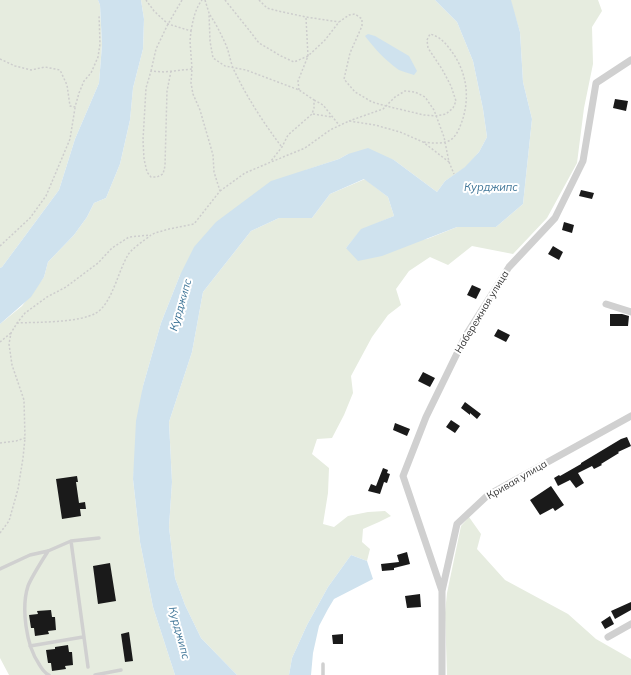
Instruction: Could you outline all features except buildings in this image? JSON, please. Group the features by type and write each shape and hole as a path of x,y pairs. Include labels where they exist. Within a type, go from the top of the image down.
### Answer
{"street":[{"name":"Набережная улица","path":"442,591 403,476 426,417 466,335 509,267 555,218 583,161 596,83 631,60"},
{"path":"606,304 631,312"},
{"name":"Кривая улица","path":"442,675 442,591 457,524 488,495 631,416"},
{"path":"608,637 631,624"}],"lane":[{"path":"0,569 30,555 48,551 71,541 99,538"},
{"path":"71,541 88,667"},
{"path":"48,551 29,585 25,598 25,612 30,646 34,657 45,673 49,675"},
{"path":"30,646 83,637"},
{"path":"323,664 323,675"},
{"path":"95,675 120,670"}],"path":[{"path":"146,0 154,11 168,24 191,31"},
{"path":"170,71 166,91 165,166 163,174 157,177 151,177 147,172 144,159 143,140 146,88 156,49 182,0"},
{"path":"202,0 198,5 193,19 191,31 191,83 193,94 200,110 213,155 214,172 220,191"},
{"path":"206,0 210,13 226,45 233,68 267,128 282,147"},
{"path":"225,0 259,43 294,62 308,56 325,40 339,22 349,15 354,14 362,19 362,26 350,53 344,79 355,92 372,102 424,115 436,116 446,114 453,108 456,101 451,86 428,48 427,40 430,34 437,36 456,56 462,69 466,87 466,106 464,117 453,138 445,142 423,142"},
{"path":"259,0 267,8 306,17 339,22"},
{"path":"210,13 210,41 213,58 225,66 246,70 299,90 323,105 339,126"},
{"path":"0,246 30,218 46,196 70,139 75,107 79,93 84,81 91,73 98,57 100,44 99,15"},
{"path":"299,90 298,81 308,56 306,17"},
{"path":"0,59 15,66 31,70 45,67 60,70 67,85 70,106 75,107"},
{"path":"151,71 164,72 192,69"},
{"path":"17,323 60,321 83,318 96,313 105,305 128,254 151,235 169,229 194,224 220,191 245,173 305,148 330,130 382,109 395,97 405,91 415,92 425,97 434,110 454,174"},
{"path":"271,162 282,147 288,135 312,114 314,100"},
{"path":"312,114 332,117"},
{"path":"350,122 375,125 400,132 423,142 449,162"},
{"path":"0,342 11,333 25,313 47,297 66,287 98,263 112,248 129,237 151,235"},
{"path":"0,533 9,521 18,489 25,438 24,400 12,365 9,344 11,333"},
{"path":"0,443 25,438"}],"shaded area":[{"path":"0,0 98,0 100,5 102,45 99,83 75,139 59,190 0,268"},
{"path":"141,0 435,0 457,22 473,61 487,137 479,152 466,167 445,181 437,192 394,160 348,154 339,159 306,170 180,275 161,323 143,386 133,479 140,542 153,607 175,675 9,675 0,658 0,324 22,306 44,277 48,262 74,235 87,217 94,203 106,198 120,164 130,120 133,88 143,49 144,19"},
{"path":"510,0 598,0 602,11 592,27 593,64 584,108 577,163 547,218 513,254 472,246 448,265 430,257 409,271 396,289 401,305 388,315 372,337 351,376 353,393 332,438 317,439 312,454 329,468 328,493 323,524 334,527 348,516 368,512 385,511 391,516 363,529 362,542 370,549 367,561 351,555 328,587 307,625 292,658 289,675 237,675 201,638 185,605 175,578 169,527 172,482 169,422 192,352 203,292 251,231 279,218 312,218 330,194 365,179 388,197 394,216 361,230 346,248 427,239 457,227 496,227 523,204 532,119 523,82 520,32"},
{"path":"469,517 481,534 477,549 505,580 568,614 596,639 631,659 631,675 447,675 445,613 447,593 461,526"}],"water":[{"path":"98,0 141,0 144,19 143,49 133,88 130,120 120,164 106,198 94,203 87,217 74,235 48,262 44,277 31,297 0,324 0,268 59,190 75,139 99,83 102,45 100,5"},
{"name":"Курджипс","path":"435,0 511,0 520,32 523,82 532,119 523,204 496,227 457,227 382,256 358,261 346,248 361,229 394,216 388,197 364,179 330,194 312,218 279,218 251,231 203,292 192,352 169,422 172,482 169,527 175,578 185,605 201,638 237,675 175,675 153,607 140,542 133,479 136,421 143,386 161,323 180,275 194,247 216,222 271,181 368,148 394,160 437,192 445,181 465,167 479,152 487,137 473,61 457,22"},
{"path":"368,34 375,36 409,56 417,71 414,75 399,70 389,63 365,36"},
{"path":"351,555 367,561 373,579 334,599 319,626 313,653 311,675 289,675 292,658 307,625 328,587"}]}
